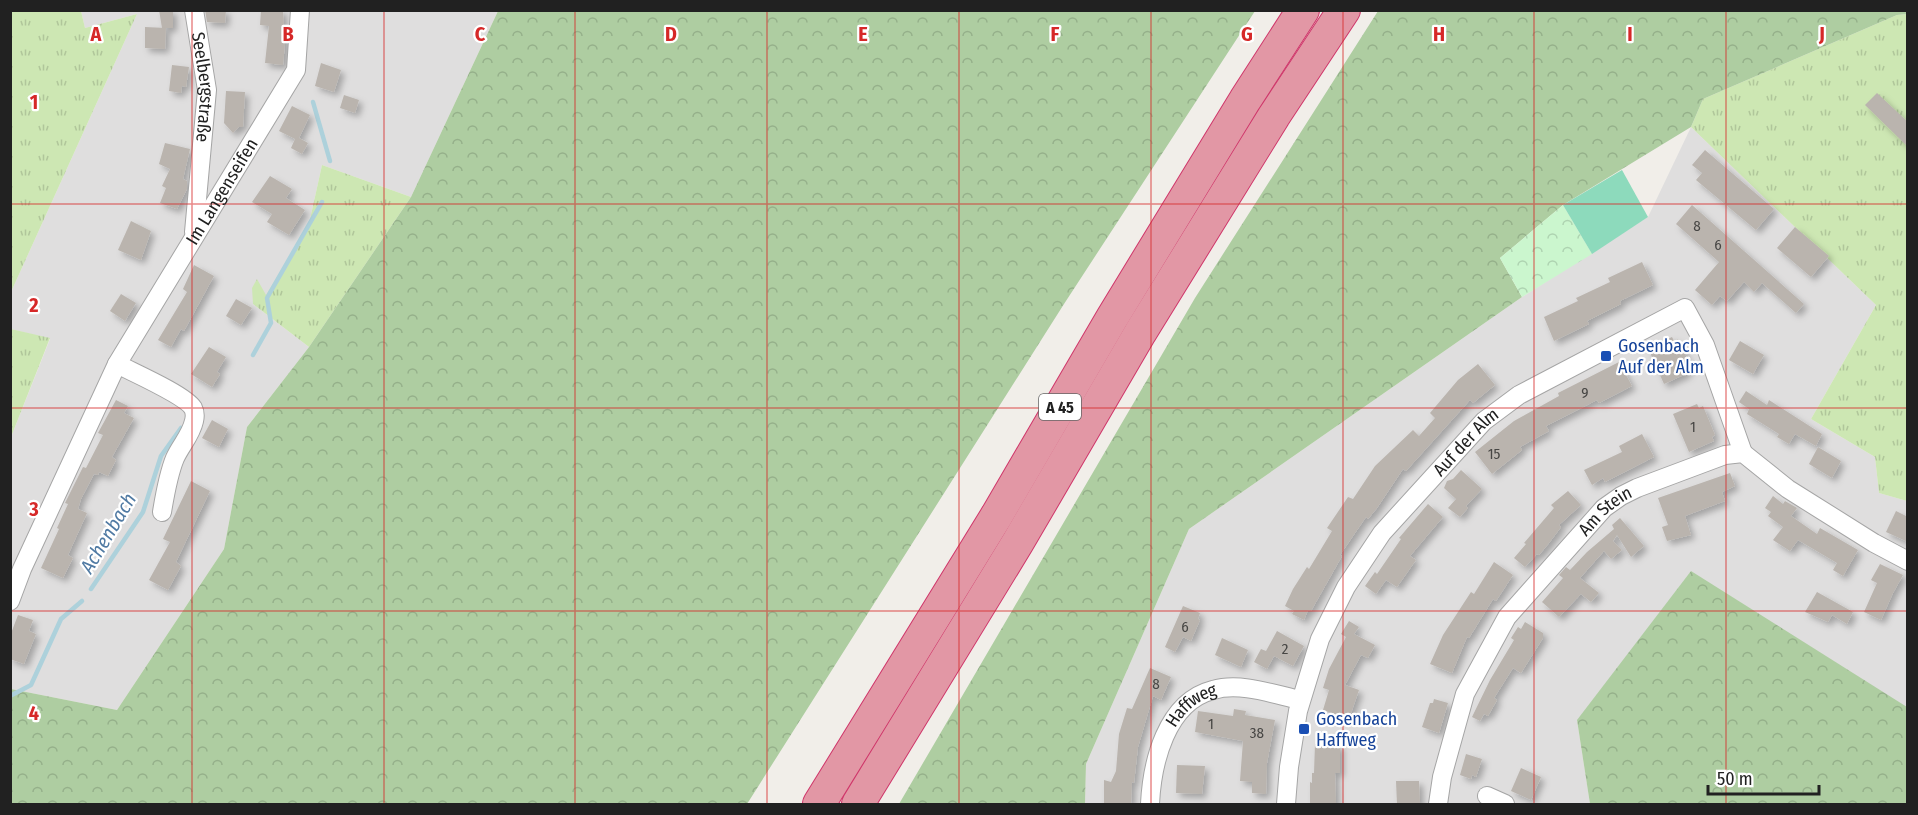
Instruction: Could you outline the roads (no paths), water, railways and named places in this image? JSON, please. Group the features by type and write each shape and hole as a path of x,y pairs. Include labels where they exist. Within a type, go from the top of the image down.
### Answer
{"highway":[{"name":"A 45","path":"819,804 998,515 1118,309 1303,10"},
{"name":"A 45","path":"858,804 1018,542 1140,333 1274,116 1344,10"}],"street":[{"name":"Seelbergstraße","path":"194,10 207,90 194,237"},
{"name":"Im Langenseifen","path":"10,601 22,569 117,364 296,70 300,10"},
{"name":"Auf der Alm","path":"1286,804 1289,767 1300,700 1320,639 1346,586 1382,533 1484,421 1519,395 1685,308 1705,345 1743,453"},
{"path":"117,364 178,396 194,410 195,418 192,429 175,458 169,477 162,512"},
{"path":"1743,453 1788,489 1874,543 1908,561"},
{"name":"Am Stein","path":"1438,804 1442,777 1465,694 1507,617 1584,529 1604,508 1621,496 1725,455 1743,453"},
{"name":"Haffweg","path":"1150,804 1158,754 1168,728 1186,703 1212,690 1239,688 1300,700"},
{"path":"1487,796 1505,804"}],"waterway":[{"name":"Achenbach","path":"313,102 330,161"},
{"name":"Achenbach","path":"253,355 271,323 267,298 322,202"},
{"name":"Achenbach","path":"91,589 143,512 161,456 181,428"},
{"name":"Achenbach","path":"10,696 31,685 61,619 82,601"}],"place":[{"name":"Gosenbach Auf der Alm","path":"1606,356"},
{"name":"Gosenbach Haffweg","path":"1304,729"}]}
